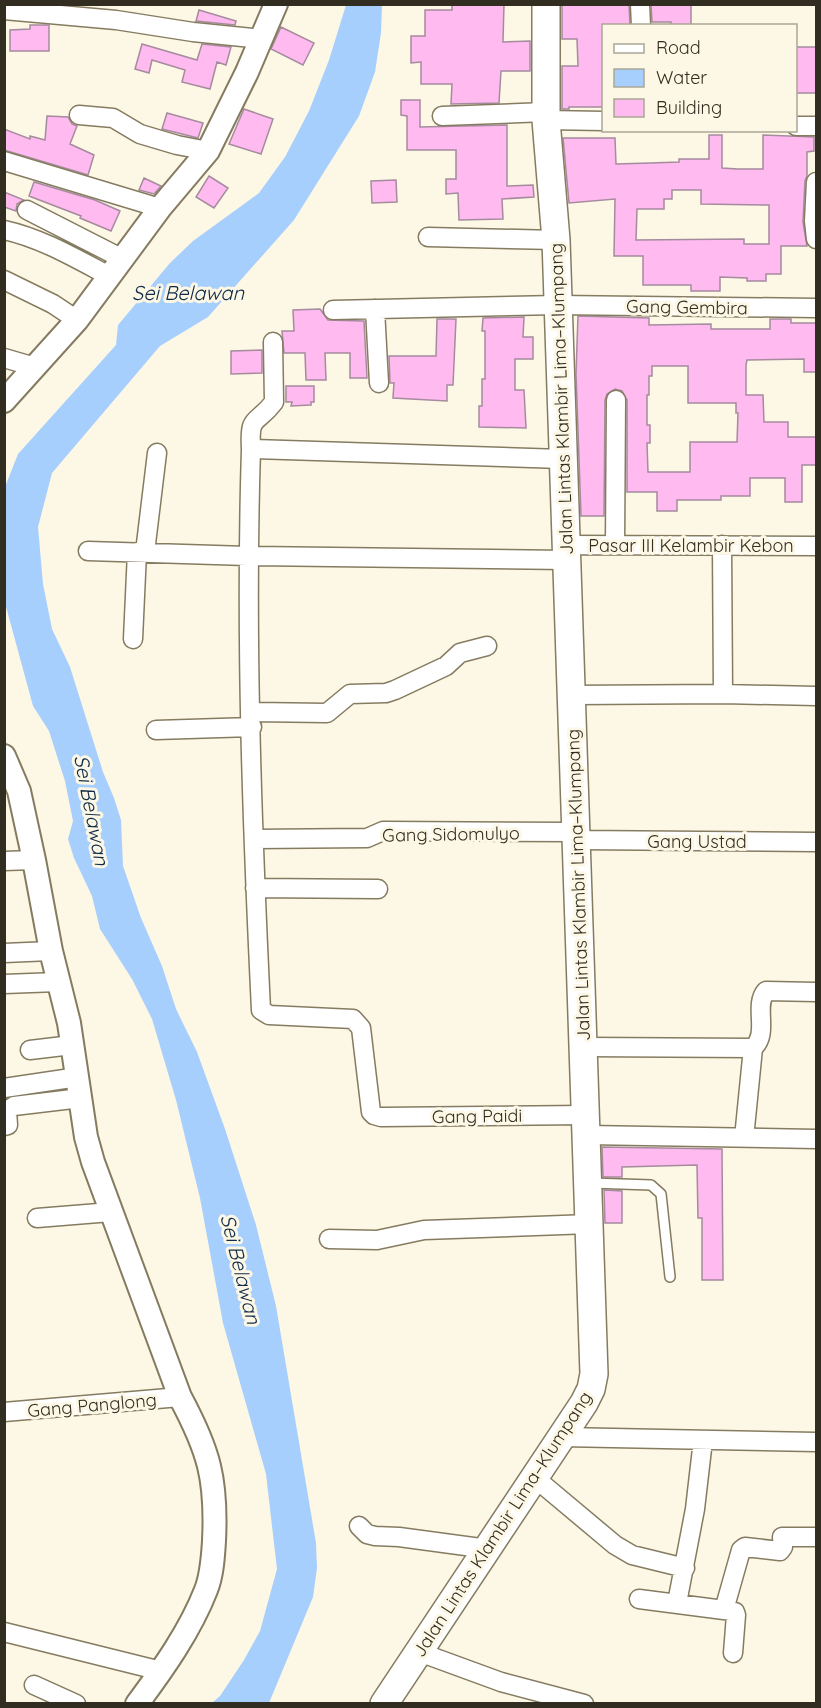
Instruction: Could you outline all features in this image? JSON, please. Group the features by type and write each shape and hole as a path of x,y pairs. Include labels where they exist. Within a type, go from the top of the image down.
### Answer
{"main road":[{"name":"Jalan Lintas Klambir Lima–Klumpang","path":"384,1704 584,1403 591,1389 594,1374 556,240 546,116 546,4"}],"street":[{"path":"4,401 77,320 160,208 208,152 262,39 276,4"},
{"path":"640,4 641,24"},
{"path":"4,10 117,20 193,33 262,39"},
{"path":"79,115 113,118 140,134 208,152"},
{"path":"442,116 546,116 602,121"},
{"path":"797,126 816,126"},
{"path":"4,161 160,208"},
{"path":"816,182 814,221 816,239"},
{"path":"27,210 115,267"},
{"path":"4,230 21,233 49,246 115,267"},
{"path":"428,237 556,240"},
{"path":"4,280 53,304 77,320"},
{"name":"Gang Gembira","path":"333,310 558,305 816,308"},
{"path":"375,309 379,383"},
{"path":"273,342 274,402 252,424 250,432 248,556 255,888 378,889"},
{"path":"4,358 35,367"},
{"path":"615,545 616,400"},
{"path":"251,449 562,459"},
{"path":"133,639 141,552 157,453"},
{"name":"Pasar III Kelambir Kebon","path":"567,553 615,545 816,546"},
{"path":"722,545 723,694"},
{"path":"88,551 248,556 567,553"},
{"path":"156,730 327,713 350,694 386,693 395,690 446,666 460,653 487,646"},
{"path":"572,695 816,696"},
{"path":"5,758 19,791 72,1045 86,1137 93,1162 180,1397 195,1425 208,1459 214,1481 216,1505 213,1560 207,1589 161,1671 137,1704"},
{"name":"Gang Sidomulyo","path":"254,839 368,838 383,831 576,836"},
{"name":"Gang Ustad","path":"576,836 816,842"},
{"path":"4,861 34,860"},
{"name":"Gang Paidi","path":"255,888 261,1010 269,1015 353,1020 358,1023 361,1028 371,1112 374,1115 586,1125 744,1138 816,1139"},
{"path":"4,953 51,951"},
{"path":"4,984 58,982"},
{"path":"744,1138 753,1047 761,1036 762,998 766,991 816,992"},
{"path":"30,1050 72,1045"},
{"path":"584,1047 753,1047"},
{"path":"4,1088 79,1087"},
{"path":"4,1125 8,1125 7,1111 14,1106 79,1087"},
{"path":"37,1218 111,1212"},
{"path":"329,1239 377,1240 424,1230 590,1224"},
{"name":"Gang Panglong","path":"4,1413 180,1397"},
{"path":"562,1437 816,1442"},
{"path":"677,1603 695,1509 703,1440"},
{"path":"535,1478 615,1545 632,1555 685,1568"},
{"path":"359,1526 367,1534 375,1536 488,1549"},
{"path":"724,1610 743,1548 780,1551 783,1547 782,1537 816,1537"},
{"path":"639,1599 735,1612 733,1653"},
{"path":"4,1632 161,1671"},
{"path":"419,1652 501,1683 584,1704"},
{"path":"34,1685 75,1704"}],"lane":[{"path":"588,1183 651,1185 661,1194 670,1277"}],"water":[{"name":"Sei Belawan","path":"346,5 382,5 381,33 375,72 359,116 294,220 208,317 160,346 52,473 38,527 43,584 52,629 70,667 103,772 121,820 123,866 141,918 162,966 176,1009 197,1052 256,1225 276,1306 316,1543 317,1568 313,1597 269,1703 212,1703 220,1696 244,1660 260,1631 277,1569 266,1474 223,1323 200,1198 176,1100 152,1019 132,979 100,929 92,896 74,858 68,839 73,821 65,781 49,731 33,706 5,603 5,487 18,454 116,345 118,325 170,263 193,241 259,193 285,157 309,111 329,60"}],"building":[{"path":"452,4 504,4 503,42 530,41 530,71 501,71 499,103 451,104 452,84 421,84 421,62 411,63 411,36 425,36 425,10 452,10"},
{"path":"562,4 629,4 630,24 602,24 602,107 562,109 562,66 578,66 577,39 562,39"},
{"path":"651,4 691,4 691,24 652,22"},
{"path":"199,10 236,21 235,25 196,21"},
{"path":"30,25 49,25 49,51 10,51 10,30 30,29"},
{"path":"281,27 314,43 303,65 271,49"},
{"path":"142,44 197,60 202,44 231,47 226,65 217,62 210,89 182,82 185,70 152,60 149,73 135,69"},
{"path":"797,47 816,47 816,93 797,93"},
{"path":"401,100 420,100 420,127 507,125 507,186 533,185 534,197 502,199 503,219 459,220 458,193 446,194 446,179 456,179 456,150 407,150 407,116 401,115"},
{"path":"244,109 273,119 261,154 229,144"},
{"path":"167,113 203,123 198,138 162,129"},
{"path":"47,116 68,117 72,124 77,126 70,144 94,155 88,175 4,150 4,129 30,139 30,136 45,140"},
{"path":"709,135 722,135 722,168 738,169 763,169 763,135 814,137 814,151 807,152 805,181 803,222 807,246 781,246 781,274 766,274 766,281 720,277 720,291 691,291 691,285 643,285 643,256 614,256 615,199 569,203 563,138 615,138 616,164 709,159","holes":["672,190 701,190 701,204 769,205 769,244 744,244 744,239 636,240 637,209 664,209 664,199 672,199"]},
{"path":"209,176 228,188 214,208 196,197"},
{"path":"144,178 161,186 154,194 139,190"},
{"path":"396,180 397,202 372,203 371,181"},
{"path":"34,182 95,200 120,211 111,231 80,218 81,216 29,196"},
{"path":"4,192 24,200 17,204 16,211 4,207"},
{"path":"320,309 328,320 364,321 367,378 350,378 350,353 325,353 326,380 306,380 305,353 284,353 282,331 294,331 293,310"},
{"path":"578,316 649,318 649,325 711,324 711,329 770,329 770,319 791,319 791,323 816,323 816,372 804,372 804,359 747,360 746,365 746,395 763,395 764,422 788,422 788,437 816,437 816,465 802,465 802,502 785,502 785,478 750,478 750,496 721,496 721,500 677,500 677,511 657,511 657,492 627,492 627,400 622,391 615,389 607,394 605,400 604,516 581,516 576,374","holes":["652,366 688,366 688,403 736,403 737,442 690,442 690,472 648,472 647,443 650,443 650,425 647,425 647,395 649,395 649,376 652,376"]},
{"path":"524,317 523,337 533,337 533,359 515,359 515,390 524,390 526,428 479,427 482,379 485,379 483,318"},
{"path":"437,319 456,319 453,385 447,385 447,401 393,398 394,383 390,383 389,356 436,356"},
{"path":"262,350 262,373 231,374 231,351"},
{"path":"286,386 314,386 314,402 311,402 311,405 291,406 292,402 286,402"},
{"path":"602,1147 722,1149 723,1280 702,1280 702,1218 698,1218 697,1165 622,1167 622,1177 603,1177"},
{"path":"604,1190 622,1191 622,1223 605,1223"}]}
